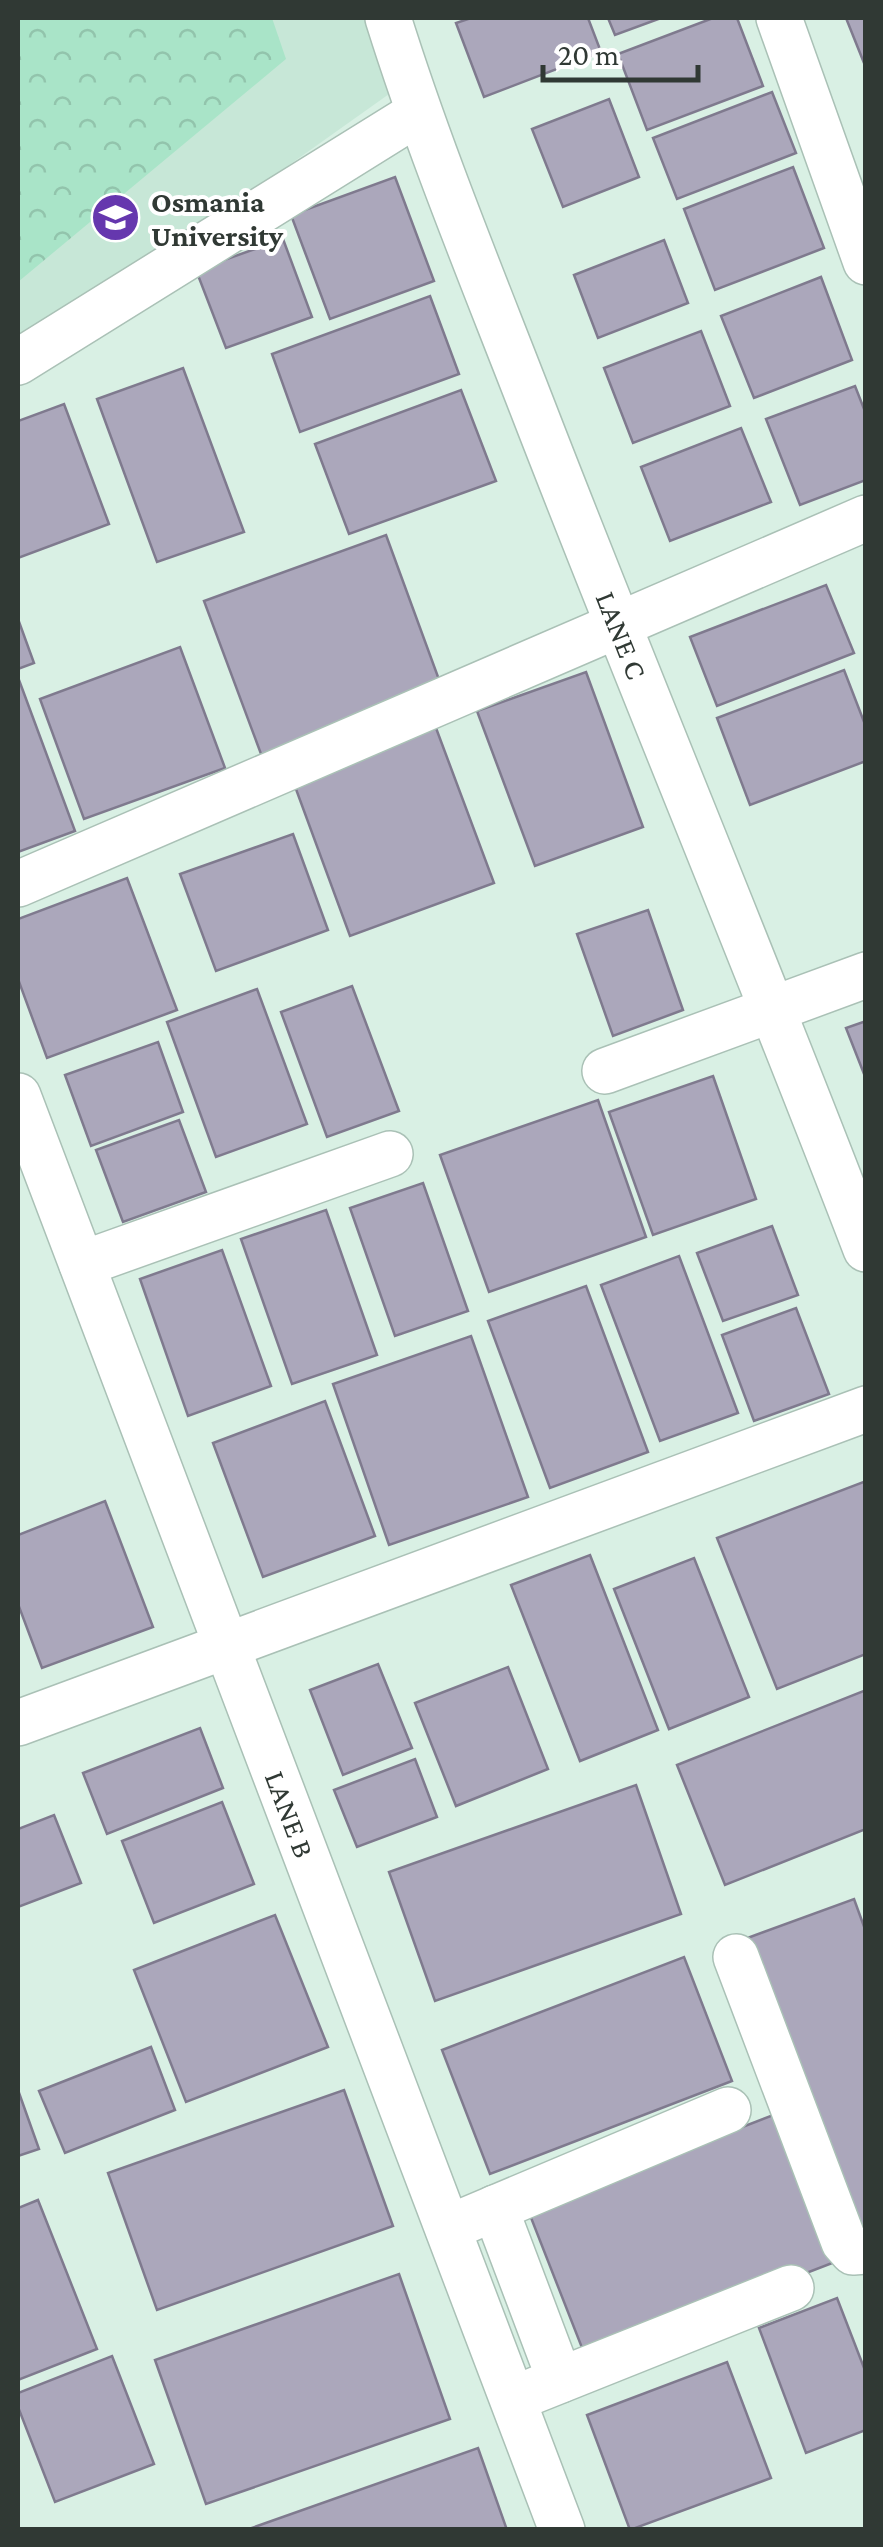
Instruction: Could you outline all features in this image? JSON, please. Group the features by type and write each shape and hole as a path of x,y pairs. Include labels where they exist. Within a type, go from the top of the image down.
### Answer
{"street":[{"name":"LANE C","path":"388,18 418,113 617,626 773,1007 866,1249"},
{"path":"779,18 866,262"},
{"path":"18,362 418,113"},
{"path":"18,884 866,518"},
{"path":"605,1071 866,975"},
{"name":"LANE B","path":"18,1096 562,2530"},
{"path":"82,1264 390,1154"},
{"path":"18,1723 866,1409"},
{"path":"736,1957 844,2242 853,2252 866,2251"},
{"path":"448,2228 728,2110"},
{"path":"496,2208 560,2380"},
{"path":"513,2399 790,2288"}],"shaded area":[{"name":"Osmania University","path":"18,18 389,18 413,77 18,358"}],"green space":[{"path":"18,18 272,18 286,59 18,282"}],"building":[{"path":"471,18 588,18 601,52 484,97 456,23"},
{"path":"608,18 661,18 615,35"},
{"path":"713,18 737,18 763,86 647,130 618,54"},
{"path":"846,18 866,18 866,68"},
{"path":"772,92 796,153 677,199 653,138"},
{"path":"609,99 639,177 563,207 532,129"},
{"path":"793,167 824,248 715,290 684,209"},
{"path":"395,177 434,281 330,319 291,215"},
{"path":"283,239 312,317 226,348 196,270"},
{"path":"664,240 688,303 598,338 574,275"},
{"path":"821,277 852,360 754,398 721,316"},
{"path":"430,296 459,374 300,432 272,354"},
{"path":"701,331 730,406 633,443 604,368"},
{"path":"183,368 244,532 157,562 97,399"},
{"path":"855,386 866,414 866,480 800,505 766,419"},
{"path":"461,390 496,481 349,534 315,444"},
{"path":"64,404 109,524 18,558 18,421"},
{"path":"741,428 771,502 670,541 641,467"},
{"path":"386,535 445,696 264,762 204,601"},
{"path":"826,585 854,653 717,706 690,637"},
{"path":"18,619 34,663 18,669"},
{"path":"180,647 225,768 84,819 40,699"},
{"path":"844,670 866,727 866,761 750,805 717,718"},
{"path":"586,672 643,827 535,866 477,711"},
{"path":"18,681 75,831 18,852"},
{"path":"436,728 494,883 350,936 293,781"},
{"path":"293,834 328,930 216,971 180,874"},
{"path":"127,878 177,1010 47,1058 18,979 18,919"},
{"path":"648,910 683,1010 613,1036 577,934"},
{"path":"352,986 399,1111 327,1137 281,1012"},
{"path":"257,989 307,1124 216,1157 167,1022"},
{"path":"866,1021 866,1079 846,1028"},
{"path":"158,1042 183,1112 91,1146 65,1075"},
{"path":"713,1076 756,1199 653,1235 609,1112"},
{"path":"598,1100 646,1237 489,1292 440,1155"},
{"path":"179,1120 206,1192 123,1222 96,1150"},
{"path":"423,1183 468,1311 395,1336 350,1208"},
{"path":"326,1210 377,1355 292,1384 241,1239"},
{"path":"772,1226 798,1295 723,1321 697,1253"},
{"path":"222,1250 271,1386 188,1416 140,1279"},
{"path":"679,1256 738,1413 660,1441 601,1285"},
{"path":"586,1286 648,1452 550,1488 488,1321"},
{"path":"796,1308 829,1394 754,1421 722,1335"},
{"path":"471,1336 528,1497 389,1545 333,1384"},
{"path":"325,1401 375,1536 263,1577 213,1443"},
{"path":"866,1481 866,1654 777,1689 717,1538"},
{"path":"105,1501 153,1627 42,1668 18,1604 18,1535"},
{"path":"590,1555 658,1730 580,1761 511,1585"},
{"path":"694,1558 749,1697 669,1729 614,1589"},
{"path":"378,1664 412,1748 343,1775 310,1690"},
{"path":"508,1667 548,1769 456,1806 415,1703"},
{"path":"866,1690 866,1829 725,1885 677,1765"},
{"path":"200,1728 223,1788 107,1834 83,1773"},
{"path":"415,1759 437,1817 357,1847 334,1790"},
{"path":"636,1785 681,1914 435,2001 389,1872"},
{"path":"222,1802 254,1884 154,1923 122,1841"},
{"path":"54,1815 81,1883 18,1907 18,1829"},
{"path":"854,1899 866,1932 866,2233 851,2238 742,1940"},
{"path":"275,1915 328,2047 186,2102 134,1970"},
{"path":"684,1957 732,2081 490,2174 442,2050"},
{"path":"151,2047 175,2110 65,2153 39,2091"},
{"path":"18,2090 39,2149 18,2156"},
{"path":"344,2090 393,2226 157,2310 108,2173"},
{"path":"781,2112 840,2260 586,2358 528,2210"},
{"path":"38,2200 97,2349 18,2380 18,2208"},
{"path":"399,2274 450,2419 206,2504 155,2360"},
{"path":"837,2298 866,2373 866,2430 806,2453 759,2328"},
{"path":"112,2356 154,2464 55,2502 18,2407 18,2393"},
{"path":"727,2362 771,2478 630,2530 587,2415"},
{"path":"478,2448 507,2530 246,2530"}],"place":[{"name":"Osmania University","path":"116,218"}]}
